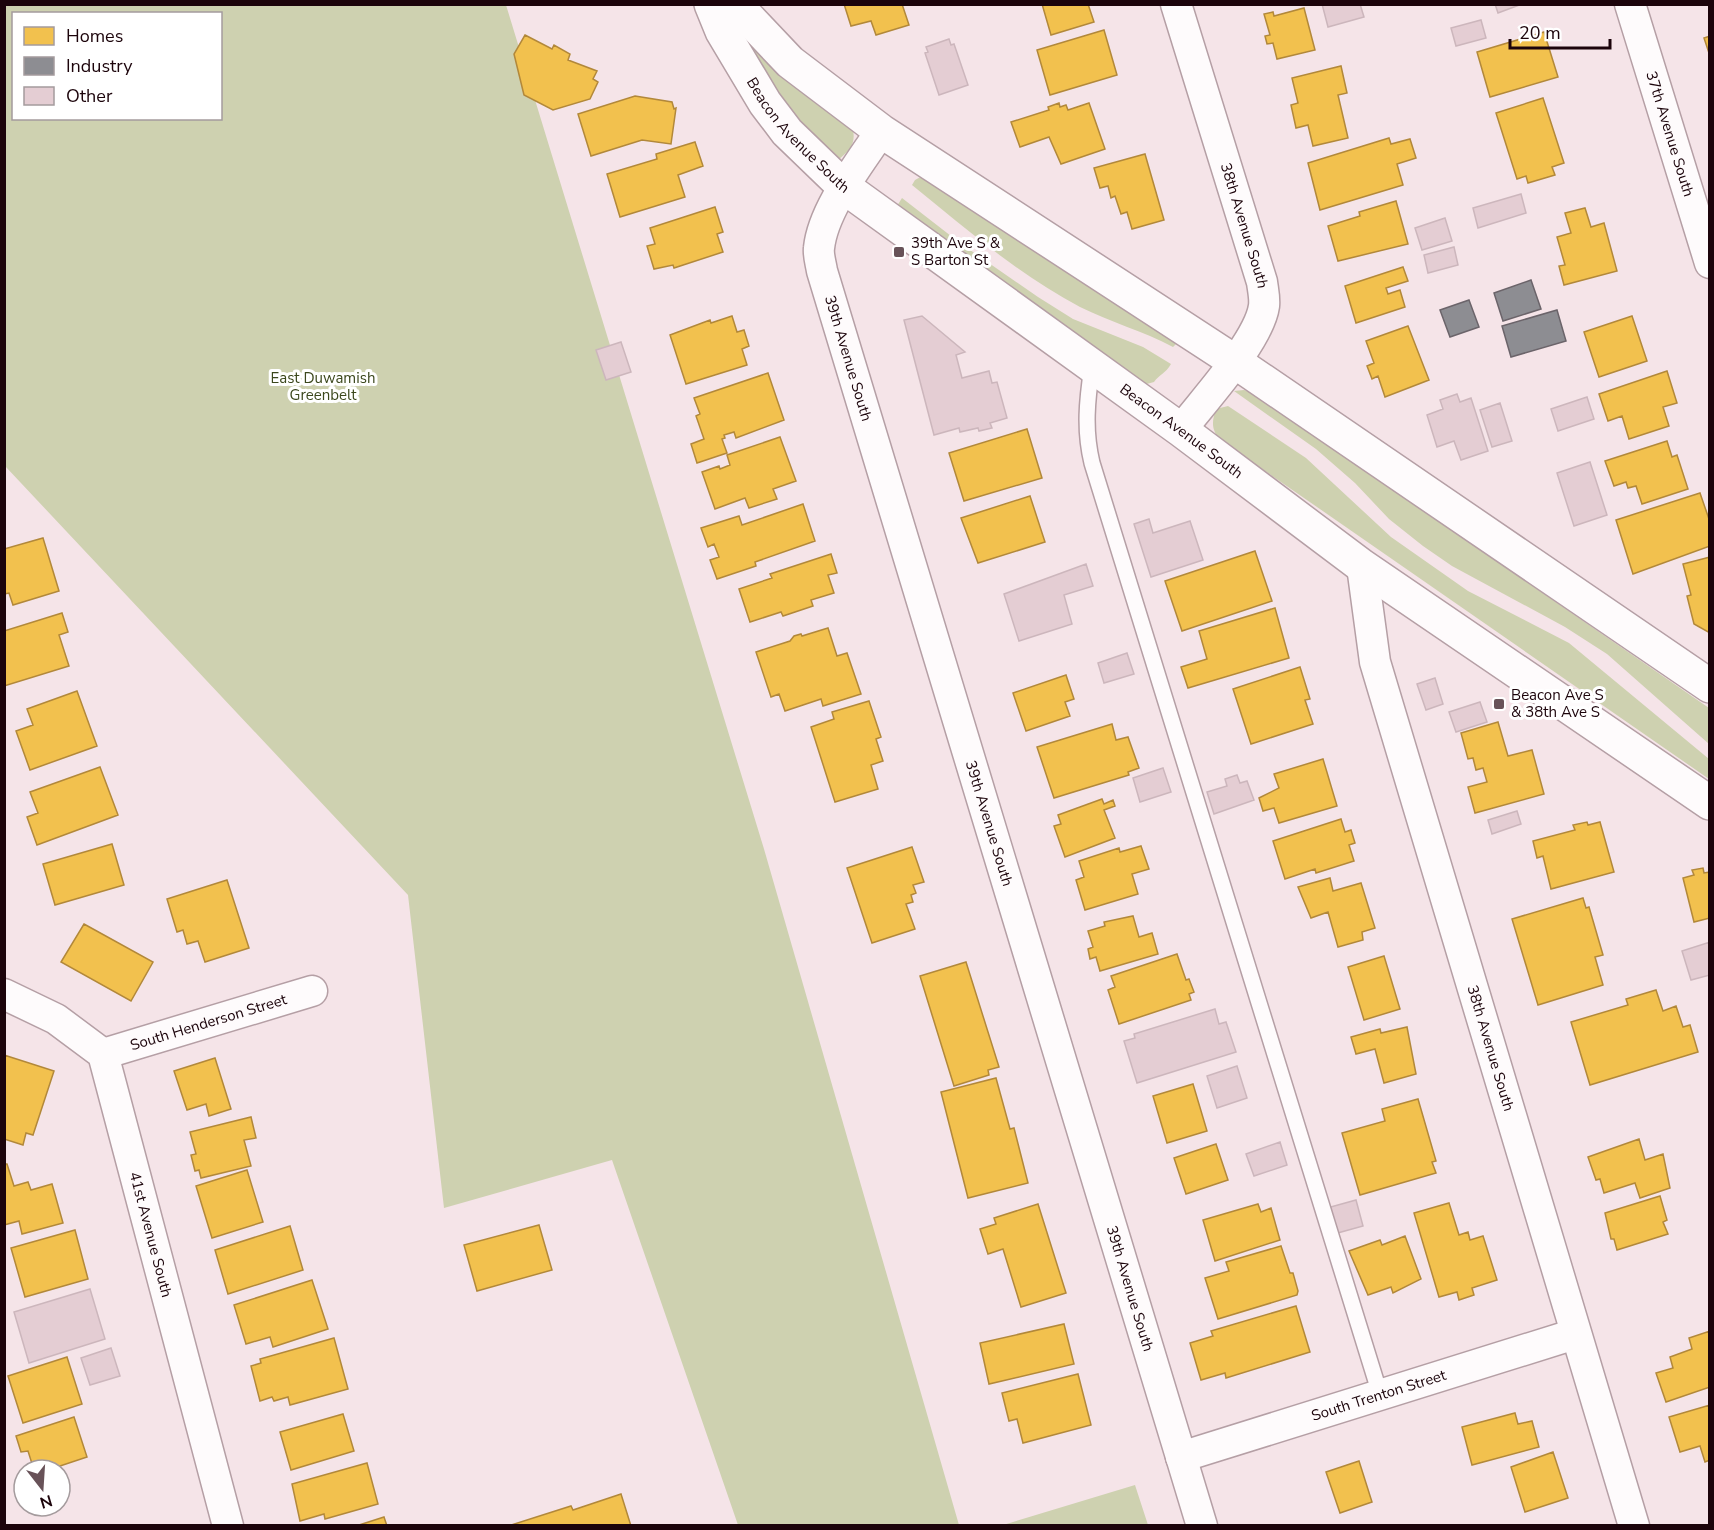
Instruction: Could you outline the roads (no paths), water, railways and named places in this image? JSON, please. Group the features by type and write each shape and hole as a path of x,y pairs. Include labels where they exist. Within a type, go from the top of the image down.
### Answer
{"main road":[{"name":"Beacon Avenue South","path":"711,4 722,31 765,103 787,132 844,187 1181,430 1362,566 1710,803"},
{"path":"735,4 790,62 881,131 1234,361 1710,686"}],"street":[{"name":"38th Avenue South","path":"1176,4 1262,282 1265,304 1260,320 1234,361 1181,430"},
{"name":"37th Avenue South","path":"1630,4 1710,263"},
{"name":"39th Avenue South","path":"881,131 844,187 827,221 819,248 822,271 1202,1526"},
{"name":"38th Avenue South","path":"1362,566 1375,662 1634,1526"},
{"name":"South Henderson Street","path":"103,1054 312,991"},
{"path":"4,994 56,1020 103,1054"},
{"name":"41st Avenue South","path":"103,1054 228,1526"},
{"name":"South Trenton Street","path":"1181,1456 1575,1334"}],"lane":[{"path":"1092,367 1086,404 1088,445 1092,463 1380,1394"}],"place":[{"name":"39th Ave S & S Barton St","path":"899,252"},
{"name":"Beacon Ave S & 38th Ave S","path":"1499,704"}],"park label":[{"name":"East Duwamish Greenbelt","path":"323,386"}]}
